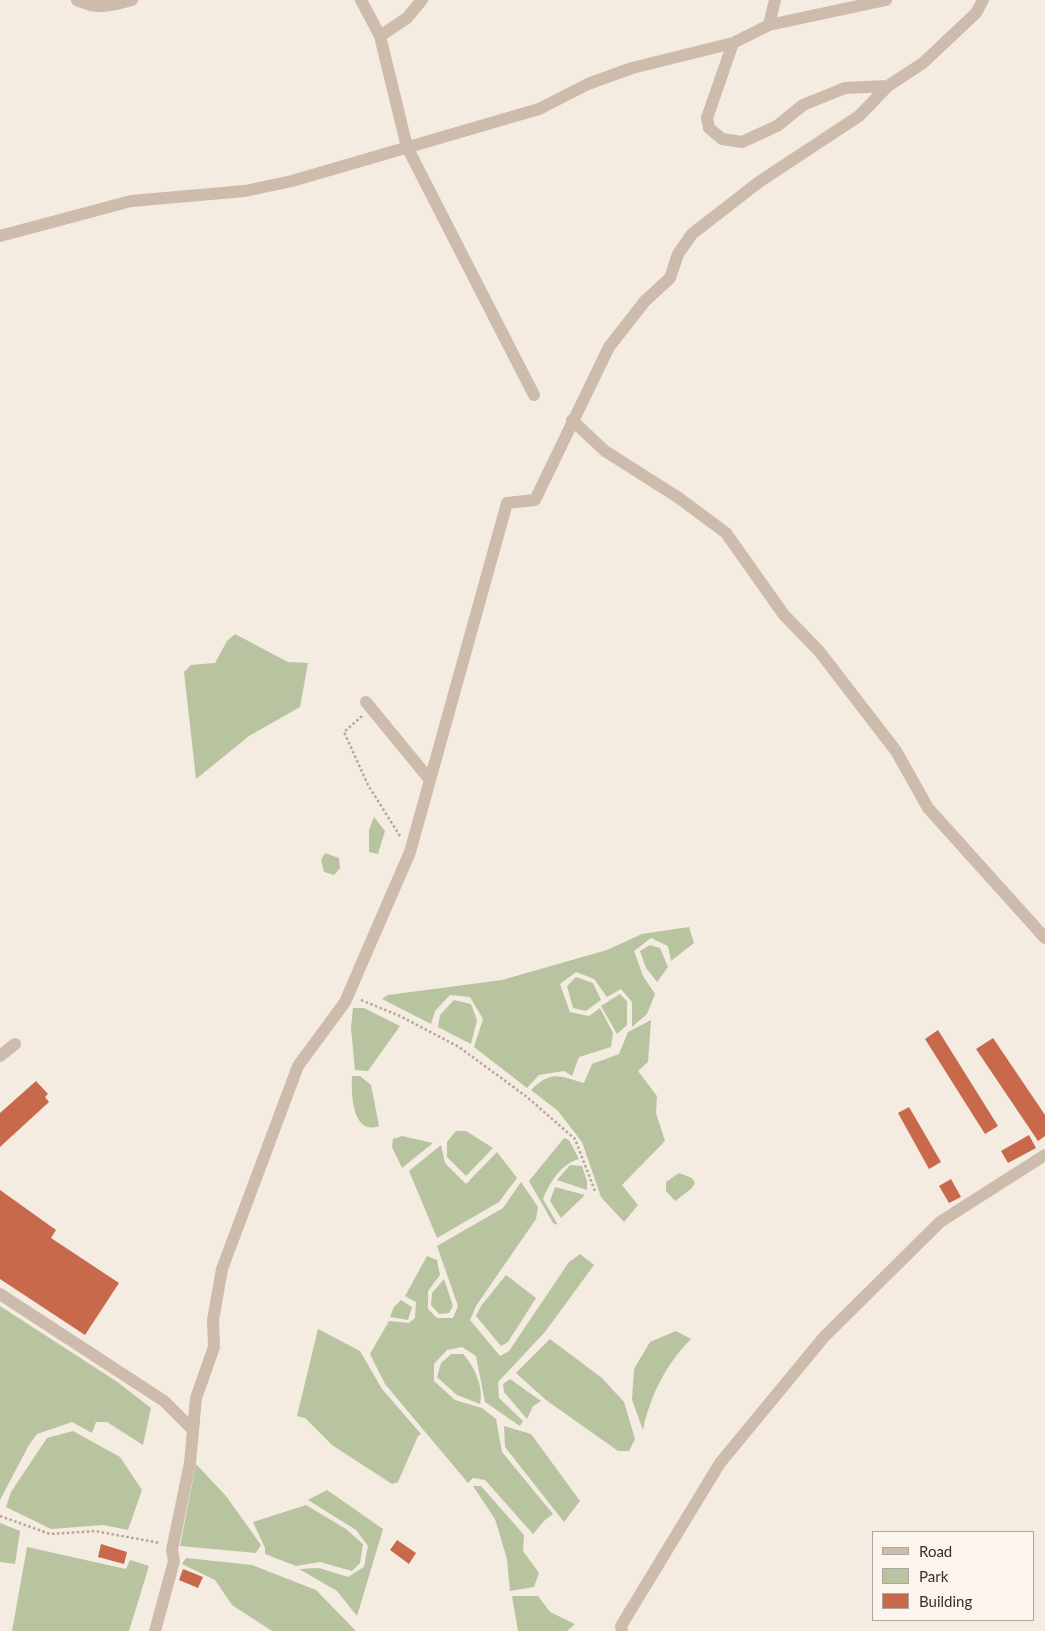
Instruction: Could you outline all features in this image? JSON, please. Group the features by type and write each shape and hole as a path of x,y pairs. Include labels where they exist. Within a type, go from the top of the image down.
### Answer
{"street":[{"path":"76,0 91,7 107,7 132,0"},
{"path":"361,0 380,36 390,85 407,147 534,395"},
{"path":"380,36 407,18 422,0"},
{"path":"769,25 775,0"},
{"path":"0,236 131,201 245,191 292,181 539,108 588,84 632,68 733,42 769,25 886,0"},
{"path":"155,1631 174,1561 172,1550 190,1463 196,1398 214,1347 213,1320 222,1269 298,1066 345,1002 410,852 507,503 535,500 572,420 609,347 645,301 670,278 678,254 692,234 759,182 859,116 888,86 923,63 976,13 983,0"},
{"path":"733,42 707,118 709,128 722,139 742,142 777,126 803,105 845,88 888,86"},
{"path":"572,420 605,451 680,498 726,533 784,615 819,651 896,751 928,808 1045,938"},
{"path":"368,704 430,780"},
{"path":"0,1056 15,1044"},
{"path":"622,1631 621,1626 658,1562 720,1463 824,1337 940,1222 1045,1156"},
{"path":"0,1294 164,1401 193,1430"}],"path":[{"path":"368,704 344,732 368,784 410,852"},
{"path":"348,994 400,1016 459,1047 528,1097 575,1139 595,1191"},
{"path":"0,1516 50,1534 94,1531 157,1541 172,1550"}],"green space":[{"path":"235,634 288,662 308,663 300,707 249,736 196,779 184,672 191,665 215,663 227,641"},
{"path":"374,817 385,831 378,854 369,852 369,830"},
{"path":"325,853 339,858 340,868 334,875 324,872 321,860"},
{"path":"689,927 694,943 671,961 668,946 651,938 634,951 643,976 655,994 647,1014 632,1027 632,1002 621,989 607,997 594,979 576,972 560,984 570,1012 589,1016 600,1008 613,1033 611,1047 579,1057 572,1076 564,1071 539,1075 527,1088 474,1047 483,1019 470,997 450,995 435,1011 431,1024 382,999 388,995 502,980 607,950 642,934"},
{"path":"650,945 660,948 668,967 657,982 646,968 640,951"},
{"path":"576,977 593,983 601,1000 586,1011 573,1008 567,986"},
{"path":"620,994 627,1001 627,1025 617,1034 601,1006"},
{"path":"454,1000 471,1004 477,1020 471,1044 438,1027 440,1015"},
{"path":"353,1008 364,1008 400,1026 368,1071 355,1070 351,1028"},
{"path":"651,1020 648,1062 638,1071 657,1096 656,1113 665,1141 622,1185 638,1205 624,1222 601,1197 582,1142 558,1111 531,1090 544,1079 556,1076 584,1083 592,1064 619,1054 628,1032"},
{"path":"352,1076 360,1076 371,1085 379,1126 370,1127 363,1125 358,1119 353,1102"},
{"path":"456,1131 466,1131 493,1148 466,1176 447,1157 447,1142"},
{"path":"402,1136 433,1143 402,1168 392,1147 393,1139"},
{"path":"564,1138 569,1140 579,1159 567,1165 557,1174 543,1199 558,1225 553,1223 529,1181"},
{"path":"441,1145 445,1163 466,1184 497,1152 517,1178 499,1202 437,1238 409,1171"},
{"path":"570,1165 582,1166 587,1181 587,1190 557,1180"},
{"path":"679,1173 692,1178 695,1183 691,1189 675,1201 666,1191 666,1182"},
{"path":"521,1182 538,1207 536,1219 476,1306 470,1320 500,1356 509,1351 569,1262 580,1254 594,1265 545,1332 498,1382 499,1398 523,1421 520,1426 485,1402 476,1356 462,1347 447,1350 434,1364 434,1381 455,1400 482,1408 496,1419 502,1452 553,1514 533,1534 485,1480 473,1478 468,1483 385,1384 370,1354 389,1321 409,1323 415,1318 416,1302 405,1296 427,1256 437,1260 440,1275 428,1291 428,1309 437,1318 453,1318 458,1306 437,1246 503,1208"},
{"path":"555,1187 585,1195 561,1218 550,1201"},
{"path":"506,1275 536,1298 508,1342 501,1346 476,1316 481,1306"},
{"path":"444,1279 453,1306 449,1313 439,1314 431,1305 432,1293"},
{"path":"401,1300 412,1307 408,1320 390,1317 394,1307"},
{"path":"0,1306 116,1381 151,1408 143,1445 107,1422 96,1422 92,1433 72,1422 37,1434 29,1445 0,1500"},
{"path":"318,1329 360,1351 382,1389 421,1434 418,1436 398,1482 392,1484 332,1445 305,1418 297,1416"},
{"path":"676,1331 691,1339 674,1359 660,1381 650,1405 643,1430 632,1400 634,1369 650,1342"},
{"path":"550,1339 602,1378 624,1402 635,1439 629,1451 618,1451 546,1400 516,1373"},
{"path":"451,1354 463,1354 471,1364 481,1391 480,1404 457,1395 437,1377 441,1363"},
{"path":"510,1379 541,1401 533,1406 527,1419 504,1392 503,1384"},
{"path":"504,1426 531,1434 580,1501 564,1522 505,1447"},
{"path":"73,1431 120,1457 142,1490 128,1530 103,1525 51,1529 6,1507 11,1492 47,1438"},
{"path":"196,1464 226,1496 261,1545 256,1553 180,1546"},
{"path":"473,1486 481,1486 524,1535 523,1551 539,1573 534,1587 510,1591 507,1559 495,1519"},
{"path":"327,1490 383,1529 357,1616 337,1591 299,1569 319,1568 348,1577 364,1567 368,1546 356,1530 308,1500"},
{"path":"306,1505 346,1529 363,1544 360,1563 352,1571 320,1562 296,1566 265,1554 265,1548 253,1522"},
{"path":"0,1523 20,1531 15,1564 0,1562"},
{"path":"27,1547 126,1569 130,1560 149,1566 129,1631 12,1631"},
{"path":"186,1558 252,1565 316,1590 356,1631 272,1631 232,1605 215,1580 182,1564"},
{"path":"512,1596 538,1596 550,1612 575,1624 567,1631 518,1631"}],"building":[{"path":"938,1030 998,1126 985,1134 925,1039"},
{"path":"993,1038 1045,1115 1045,1136 1038,1141 976,1049"},
{"path":"36,1081 48,1094 45,1097 49,1102 0,1147 0,1113"},
{"path":"909,1107 941,1162 929,1169 898,1113"},
{"path":"1029,1135 1036,1148 1008,1163 1001,1151"},
{"path":"951,1179 961,1197 949,1203 939,1186"},
{"path":"0,1190 56,1230 51,1238 119,1283 85,1335 0,1279"},
{"path":"397,1540 416,1553 409,1564 390,1550"},
{"path":"101,1544 127,1552 124,1564 98,1557"},
{"path":"183,1569 203,1577 198,1588 179,1580"}]}
